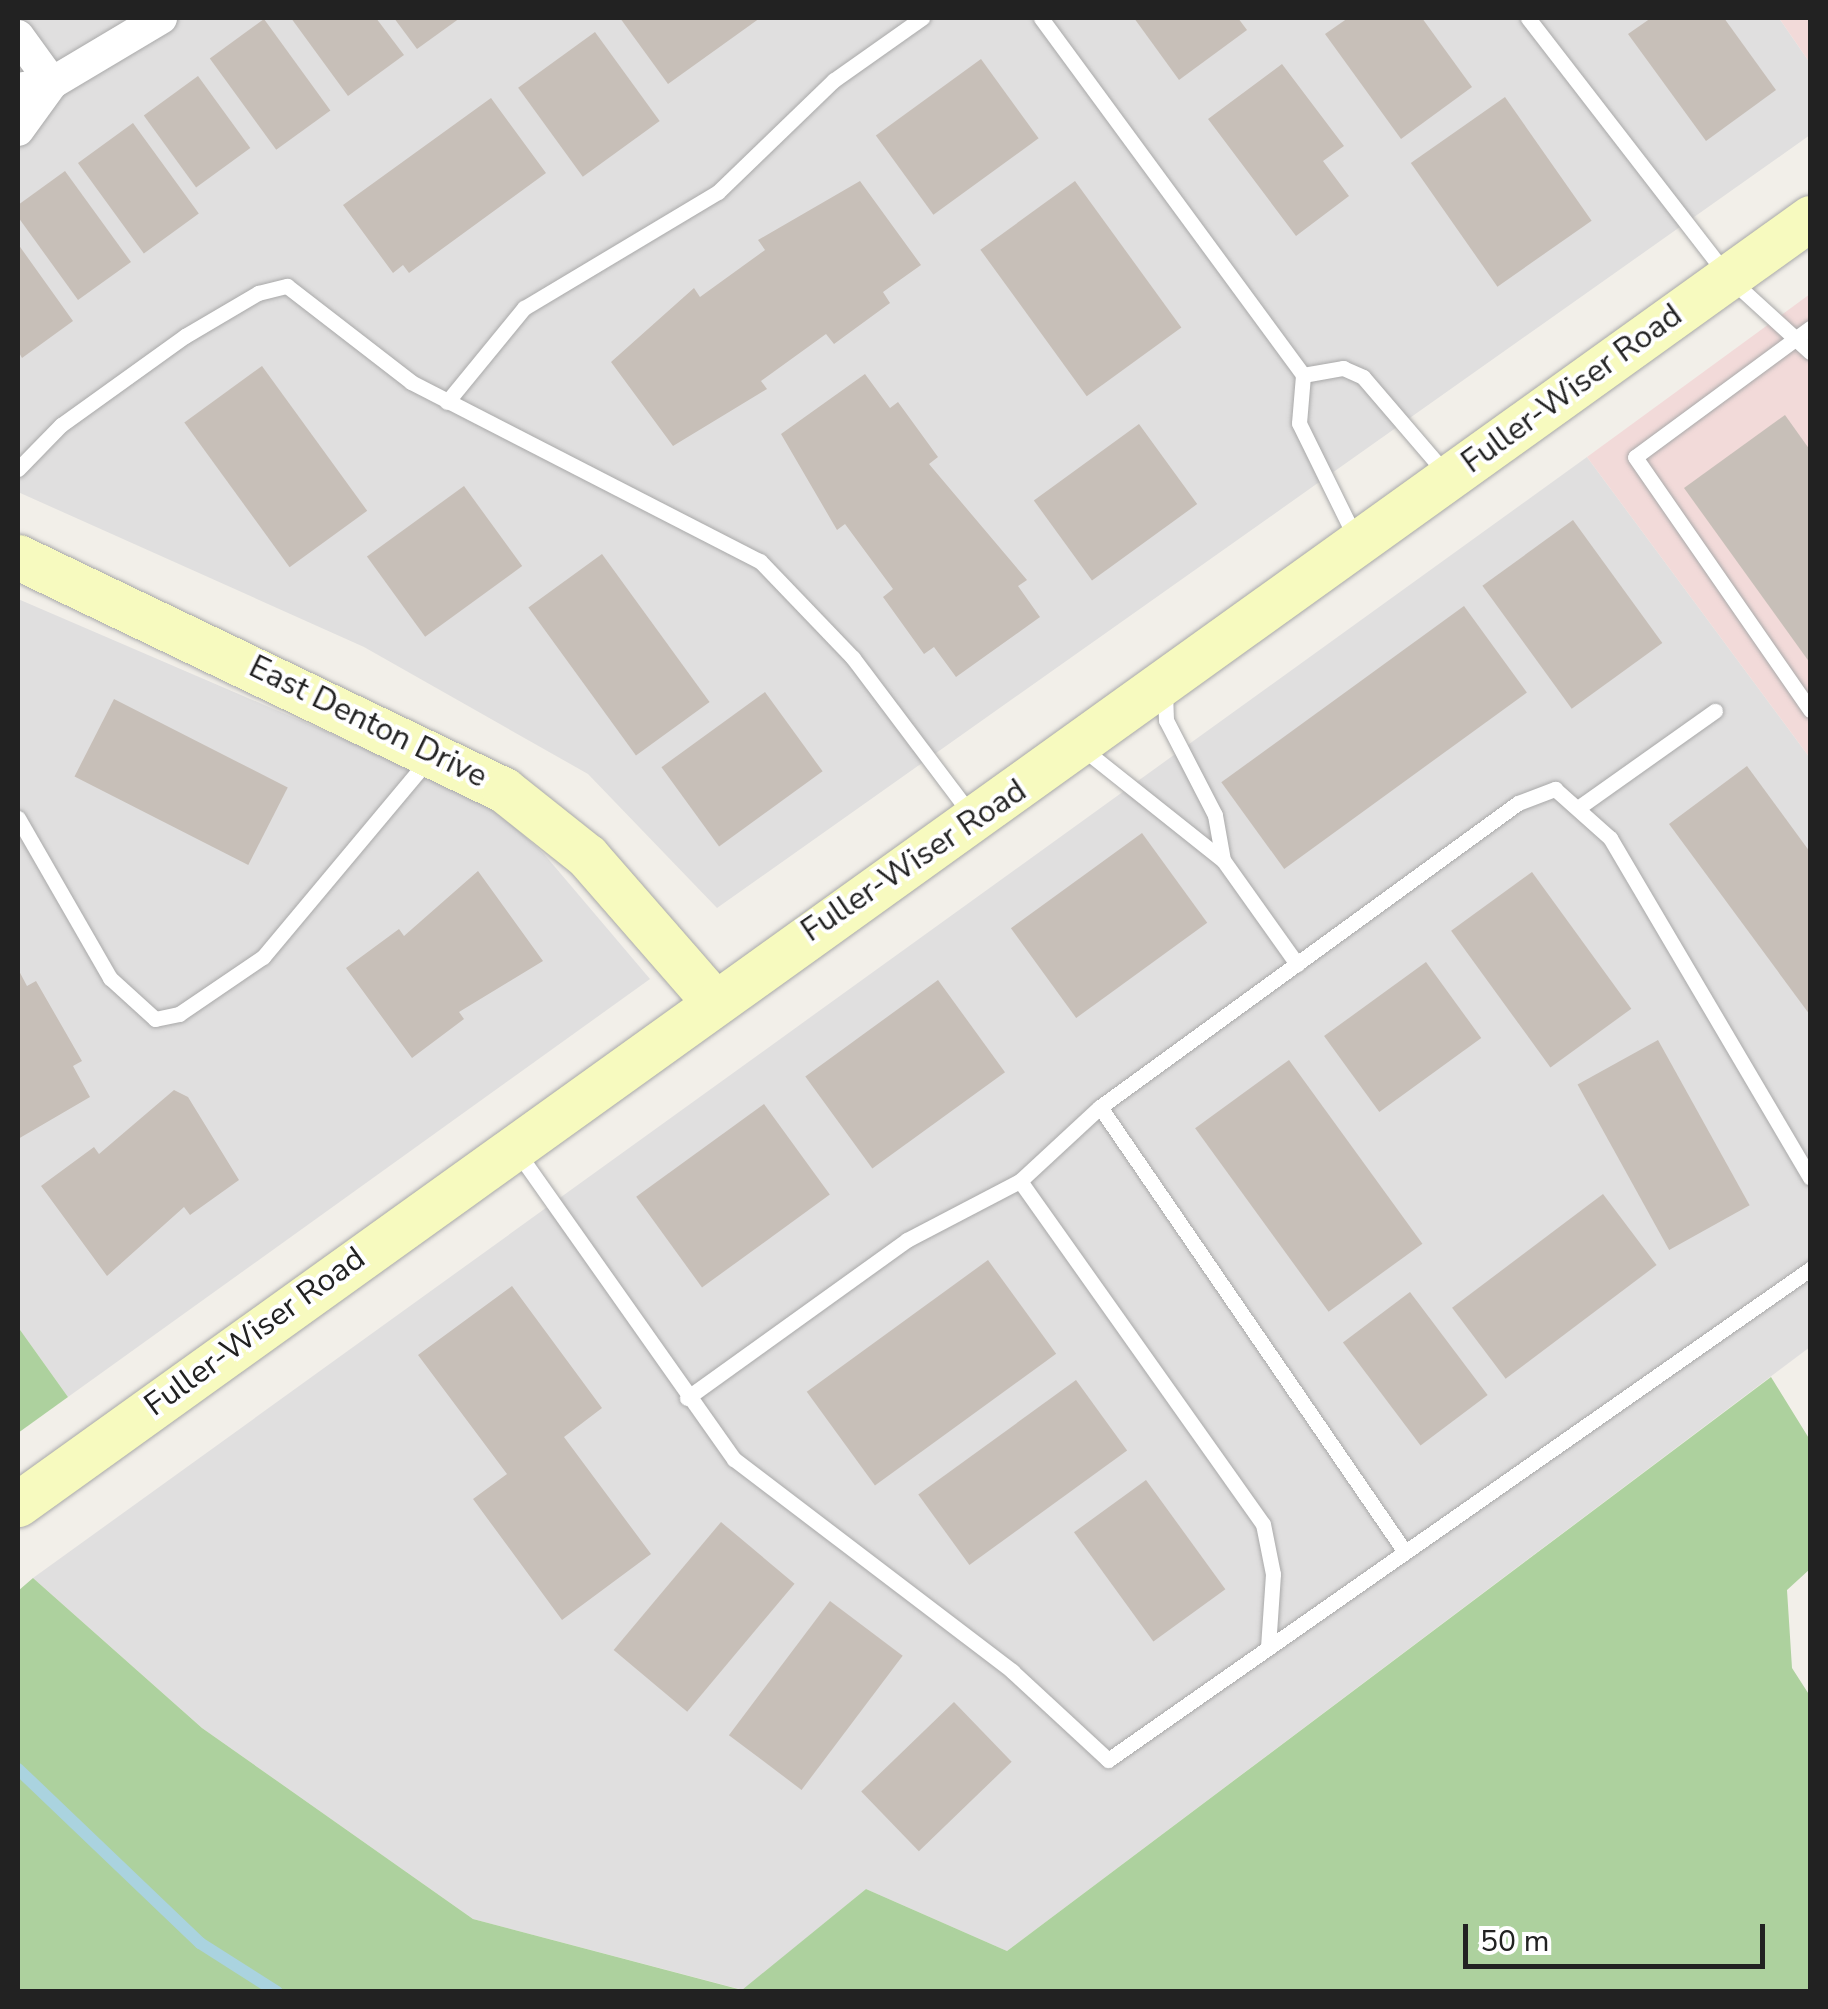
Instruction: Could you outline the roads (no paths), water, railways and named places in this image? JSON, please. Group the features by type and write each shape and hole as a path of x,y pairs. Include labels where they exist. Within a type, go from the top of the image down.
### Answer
{"street":[{"path":"18,89 52,83 161,18"},
{"path":"18,36 52,83"},
{"path":"18,130 52,83"},
{"name":"Fuller-Wiser Road","path":"18,1504 711,998 977,820 1810,218"},
{"name":"East Denton Drive","path":"18,557 436,750 587,856 711,998"}],"lane":[{"path":"447,402 524,308 718,192 834,80 922,18"},
{"path":"1042,18 1303,375 1298,423 1359,544"},
{"path":"1528,18 1728,277 1805,332 1810,352"},
{"path":"18,469 61,425 186,336 258,292 287,286 447,402 760,561 841,644 977,820"},
{"path":"1805,332 1635,457 1810,710"},
{"path":"1303,375 1342,368 1363,377 1450,478"},
{"path":"1165,684 1166,720 1214,816 1223,860"},
{"path":"1582,805 1714,711"},
{"path":"1079,746 1223,860 1297,964"},
{"path":"18,818 110,978 155,1019 179,1014 263,956 341,874 436,750"},
{"path":"687,1398 907,1240 1020,1181 1100,1107 1518,803 1554,789 1582,805 1810,1178"},
{"path":"1100,1107 1405,1552"},
{"path":"513,1146 687,1398 734,1459 1012,1671 1108,1760 1810,1269"},
{"path":"1020,1181 1263,1524 1273,1574 1268,1648"}],"waterway":[{"path":"18,1769 200,1943 277,1992"}]}
